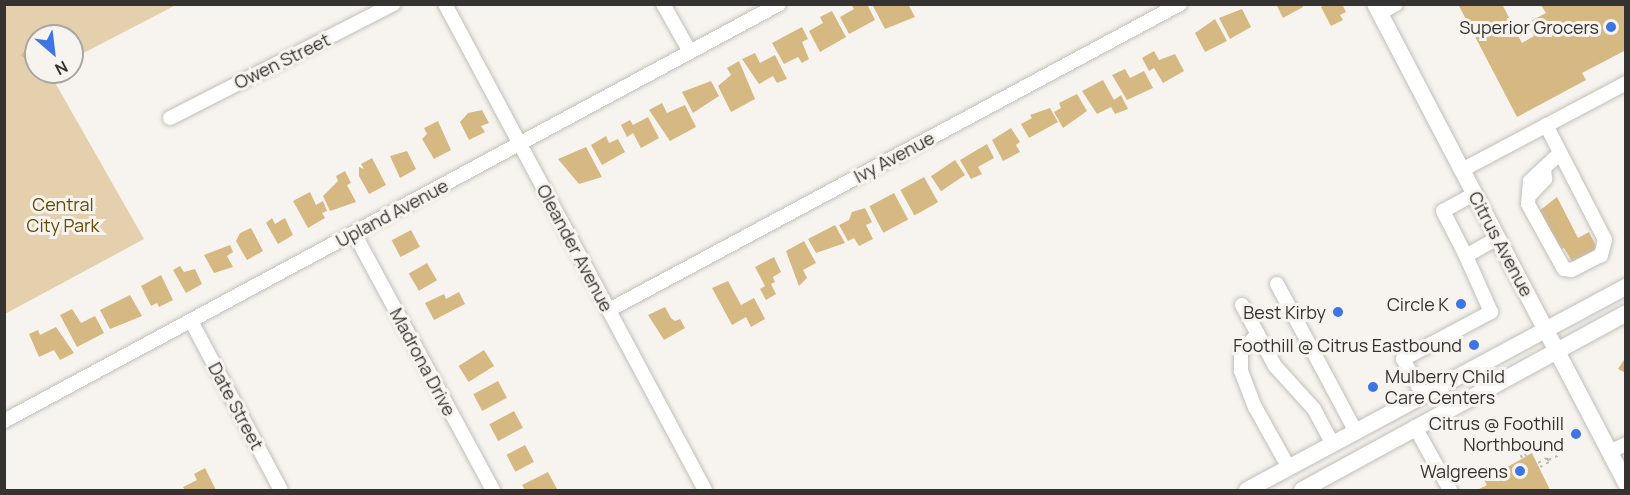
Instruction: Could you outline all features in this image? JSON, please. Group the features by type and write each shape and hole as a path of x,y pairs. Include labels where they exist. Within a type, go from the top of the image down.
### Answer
{"main road":[{"name":"Citrus Avenue","path":"1378,9 1626,483"},
{"path":"1247,490 1261,486 1288,468 1626,287"},
{"path":"1302,490 1323,486 1415,427 1626,314"}],"street":[{"name":"Owen Street","path":"170,118 394,4"},
{"name":"Oleander Avenue","path":"446,4 705,490"},
{"path":"663,4 690,52"},
{"name":"Upland Avenue","path":"4,421 779,4"},
{"name":"Ivy Avenue","path":"609,310 1180,4"},
{"path":"1378,9 1396,4"},
{"path":"1462,170 1626,83"},
{"path":"1546,125 1605,240 1605,249 1601,255 1572,270 1564,269 1528,204 1531,194 1530,181 1560,153"},
{"path":"1423,395 1403,359 1491,312 1443,211 1474,194"},
{"name":"Madrona Drive","path":"354,233 493,490"},
{"path":"1466,256 1497,238"},
{"path":"1277,284 1356,432"},
{"path":"1242,305 1275,366 1314,409 1333,444"},
{"name":"Date Street","path":"191,321 277,489"},
{"path":"1258,334 1241,351 1241,371 1255,407 1288,468"},
{"path":"1415,427 1450,490"},
{"path":"1609,452 1626,444"}],"path":[{"path":"1511,436 1526,456"},
{"path":"1510,453 1519,448"},
{"path":"1519,448 1522,458"},
{"path":"1539,465 1562,454"}],"green space":[{"name":"Central City Park","path":"4,5 176,5 84,53 84,24 24,24 24,84 56,84 144,239 5,314"}],"building":[{"path":"851,4 867,4 875,20 849,34 840,17 854,9"},
{"path":"872,4 908,4 915,17 885,29"},
{"path":"1276,4 1302,4 1303,7 1283,18"},
{"path":"1326,4 1342,4 1346,12 1340,15 1343,20 1331,26 1321,7"},
{"path":"1458,4 1502,4 1522,43 1534,36 1527,23 1546,13 1541,5 1626,5 1626,50 1582,73 1586,80 1517,117"},
{"path":"1242,9 1251,27 1230,39 1219,18"},
{"path":"832,11 846,37 820,52 809,31 823,23 820,17"},
{"path":"1215,19 1227,41 1205,52 1195,33"},
{"path":"802,27 808,39 802,42 809,59 802,63 798,57 784,64 772,43"},
{"path":"1154,51 1159,60 1175,54 1184,71 1163,83 1154,68 1149,71 1142,58"},
{"path":"755,53 760,63 775,55 787,79 777,83 773,76 759,84 742,59"},
{"path":"739,61 755,99 731,112 718,86 731,75 727,68"},
{"path":"1125,69 1130,78 1144,71 1153,88 1127,100 1112,75"},
{"path":"1103,80 1114,100 1121,95 1128,109 1115,114 1111,107 1097,114 1082,91"},
{"path":"711,81 719,96 693,113 682,92"},
{"path":"1077,94 1087,111 1063,128 1054,112 1061,108 1059,103"},
{"path":"662,103 667,113 685,105 696,127 670,141 649,110"},
{"path":"1050,108 1058,122 1029,138 1021,124 1032,118 1030,115"},
{"path":"482,110 489,123 481,126 485,132 469,140 460,122 468,113"},
{"path":"648,117 659,138 641,148 633,133 627,137 621,125 630,120 633,125"},
{"path":"438,121 451,150 434,159 422,139 427,134 424,128"},
{"path":"1011,128 1020,142 1016,145 1020,152 1003,161 992,140"},
{"path":"606,136 609,143 618,139 625,152 602,165 591,145"},
{"path":"987,144 994,158 978,167 982,174 971,179 960,160"},
{"path":"586,147 602,177 579,184 558,159"},
{"path":"407,151 416,169 400,178 390,156"},
{"path":"372,158 386,185 369,194 359,176 359,167 364,169 361,164"},
{"path":"955,160 965,175 941,191 931,176"},
{"path":"345,171 351,183 347,185 356,202 330,211 323,196 338,181 336,176"},
{"path":"924,177 938,202 914,215 900,190"},
{"path":"310,192 316,205 323,201 327,211 322,213 325,218 308,228 293,201"},
{"path":"894,193 908,219 883,233 869,206"},
{"path":"1557,197 1578,238 1589,232 1598,250 1573,263 1564,248 1558,251 1539,211"},
{"path":"865,208 872,222 866,225 873,239 859,246 854,238 848,241 839,225 849,220 852,212"},
{"path":"272,218 275,224 285,218 293,235 278,244 266,223"},
{"path":"835,225 845,243 816,253 808,239"},
{"path":"251,228 263,251 247,260 236,241 240,233"},
{"path":"411,230 420,247 400,257 392,240"},
{"path":"804,241 816,263 803,270 807,278 799,286 786,251"},
{"path":"230,245 233,252 227,256 233,267 214,273 204,255"},
{"path":"774,257 781,272 773,277 775,282 771,284 776,294 766,300 760,289 765,286 755,267"},
{"path":"427,263 437,280 419,291 409,274"},
{"path":"180,266 184,272 195,269 202,284 186,293 173,270"},
{"path":"161,275 173,300 159,307 157,303 151,306 141,286"},
{"path":"728,281 741,305 754,298 765,319 751,327 746,317 732,325 712,288"},
{"path":"459,292 465,304 434,320 425,303 444,294 446,299"},
{"path":"130,295 142,316 110,329 100,310"},
{"path":"665,307 671,318 675,321 680,319 685,328 664,340 648,315"},
{"path":"72,309 81,323 95,316 104,333 77,347 60,315"},
{"path":"56,327 74,353 60,360 54,350 39,357 29,334 38,330 40,335"},
{"path":"484,350 494,366 469,382 459,366"},
{"path":"1626,357 1626,373 1618,369"},
{"path":"498,381 507,398 482,411 473,394"},
{"path":"514,411 523,428 498,441 489,424"},
{"path":"525,445 534,462 515,472 506,455"},
{"name":"Walgreens","path":"1532,453 1550,490 1477,490 1487,485 1484,480"},
{"path":"205,468 216,490 185,490 183,487 197,480 194,474"},
{"path":"548,472 557,489 525,490 522,485"}],"place":[{"name":"Superior Grocers","path":"1611,27"},
{"name":"Circle K","path":"1461,304"},
{"name":"Best Kirby","path":"1338,312"},
{"name":"Foothill @ Citrus Eastbound","path":"1474,345"},
{"name":"Mulberry Child Care Centers","path":"1373,387"},
{"name":"Citrus @ Foothill Northbound","path":"1576,434"},
{"name":"Walgreens","path":"1520,471"}]}
